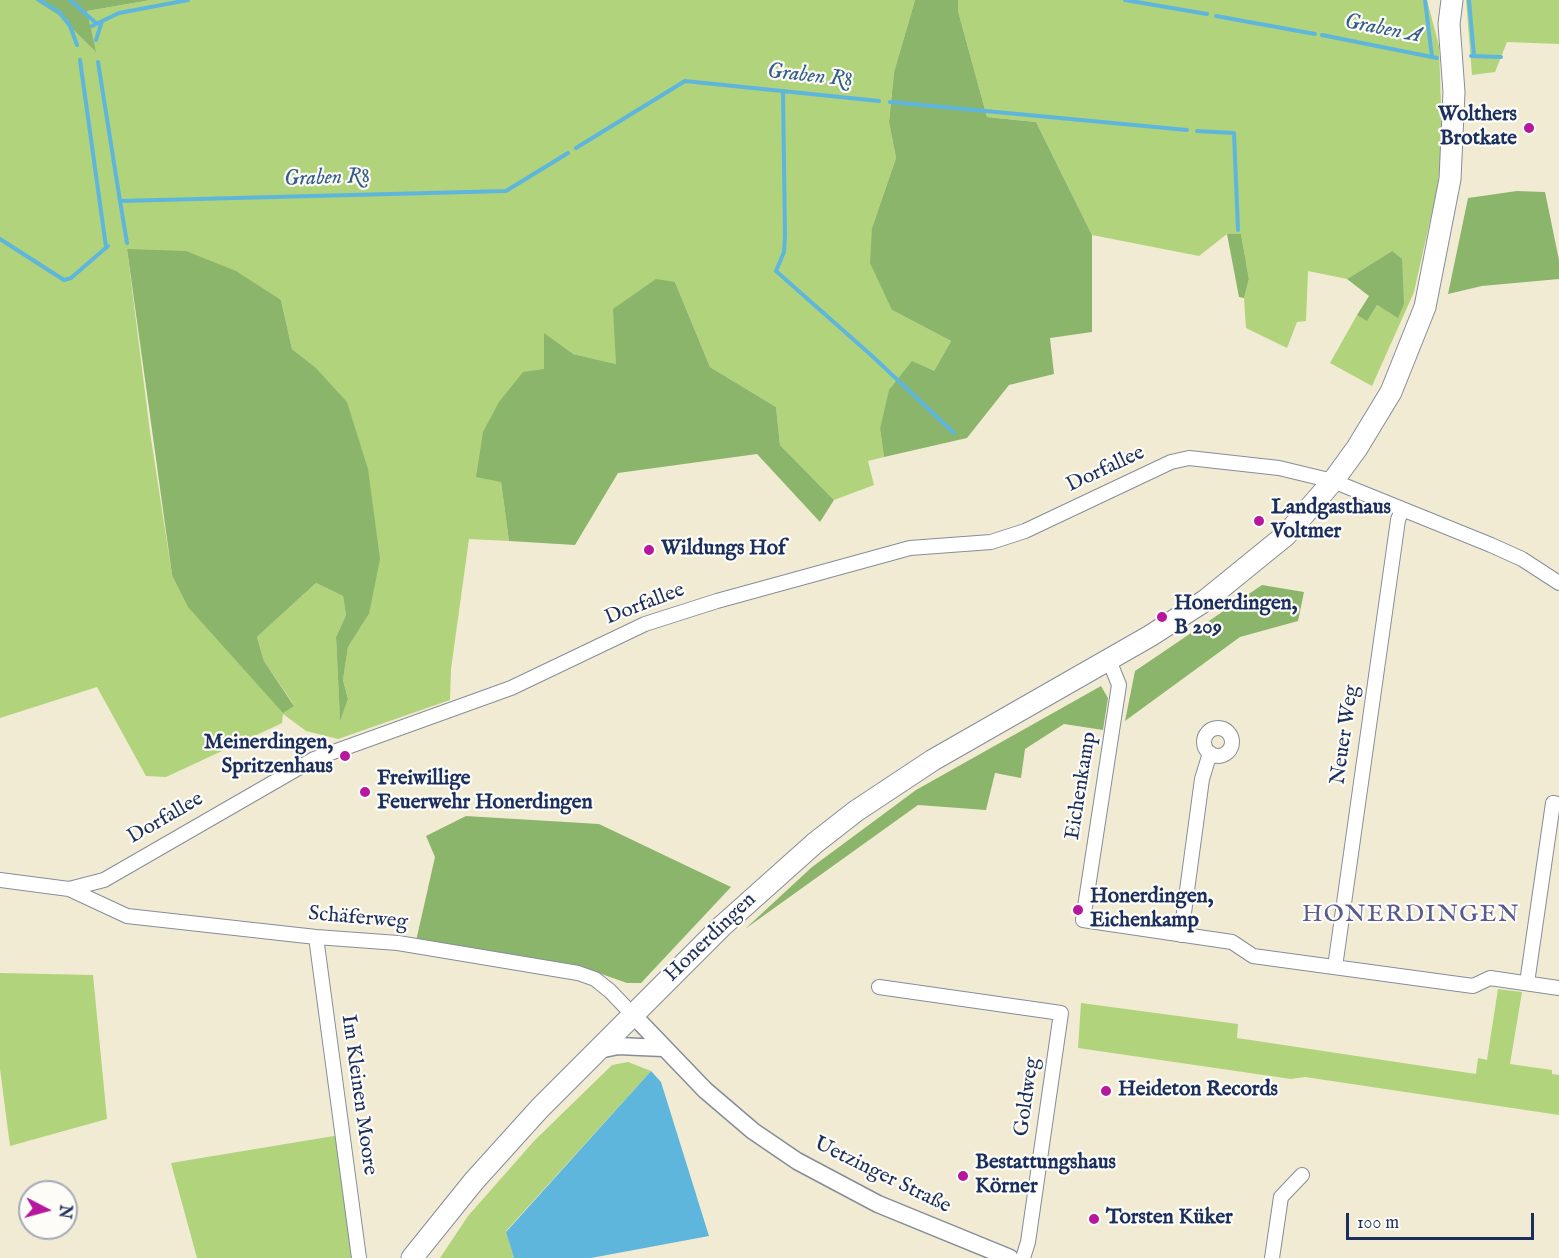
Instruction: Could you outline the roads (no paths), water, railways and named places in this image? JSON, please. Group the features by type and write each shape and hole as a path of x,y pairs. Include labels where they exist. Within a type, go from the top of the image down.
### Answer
{"main road":[{"path":"1438,0 1449,24"},
{"path":"1449,24 1452,0"},
{"name":"Honerdingen","path":"412,1258 474,1181 540,1108 760,891 856,811 933,760 1170,624 1226,586 1286,535 1333,481 1357,448 1390,392 1425,307 1450,179 1454,92 1449,24"}],"street":[{"name":"Dorfallee","path":"0,880 69,889 104,880 314,759 511,688 645,624 717,601 910,548 991,542 1025,531 1171,462 1183,459 1279,468 1333,481 1491,545 1556,576"},
{"name":"Neuer Weg","path":"1335,967 1398,520 1402,509"},
{"name":"Eichenkamp","path":"1109,660 1119,685 1083,920 1181,935"},
{"path":"1210,753 1202,778 1181,935 1232,942 1253,956 1473,986 1490,978 1559,988"},
{"path":"1527,983 1553,803 1559,804"},
{"path":"104,880 110,908"},
{"name":"Schäferweg","path":"69,889 127,916 316,937 398,943 578,973 595,980 610,991 633,1015"},
{"name":"Im Kleinen Moore","path":"316,937 359,1258"},
{"name":"Goldweg","path":"879,987 1061,1013 1028,1242 1023,1258"},
{"name":"Uetzinger Straße","path":"633,1015 663,1048 753,1131 797,1161 852,1191 1010,1258"},
{"path":"598,1050 618,1047 663,1048"},
{"path":"1272,1258 1281,1197 1302,1175"}],"water":[{"path":"651,1071 661,1082 709,1236 591,1258 514,1258 506,1232"}],"waterway":[{"name":"Graben A","path":"39,0 59,12 70,26 77,45"},
{"path":"70,0 96,23"},
{"name":"Graben A","path":"92,26 119,13 188,0"},
{"name":"Graben A","path":"1125,0 1207,14"},
{"path":"1425,0 1432,57"},
{"path":"1469,0 1474,56"},
{"name":"Graben A","path":"1216,16 1315,34"},
{"path":"96,40 102,21"},
{"name":"Graben A","path":"1322,35 1437,58"},
{"name":"Graben A","path":"1471,56 1501,57"},
{"path":"80,60 106,247"},
{"path":"98,62 120,201"},
{"name":"Graben R8","path":"576,148 685,81 879,101"},
{"path":"783,92 785,236 784,252 776,271 871,355 954,433"},
{"name":"Graben R8","path":"890,102 1187,130"},
{"name":"Graben R8","path":"1197,131 1234,133 1238,230"},
{"name":"Graben R8","path":"127,243 120,201 506,191 568,153"},
{"name":"Graben R8","path":"0,239 64,280 71,278 108,246"}],"place":[{"name":"Wolthers Brotkate","path":"1529,128"},
{"name":"Landgasthaus Voltmer","path":"1259,521"},
{"name":"Wildungs Hof","path":"649,550"},
{"name":"Honerdingen, B 209","path":"1162,617"},
{"name":"Meinerdingen, Spritzenhaus","path":"345,756"},
{"name":"Freiwillige Feuerwehr Honerdingen","path":"365,792"},
{"name":"Honerdingen, Eichenkamp","path":"1078,910"},
{"name":"Heideton Records","path":"1106,1091"},
{"name":"Bestattungshaus Körner","path":"963,1176"},
{"name":"Torsten Küker","path":"1094,1219"}],"district":[{"name":"HONERDINGEN","path":"1411,916"}]}
